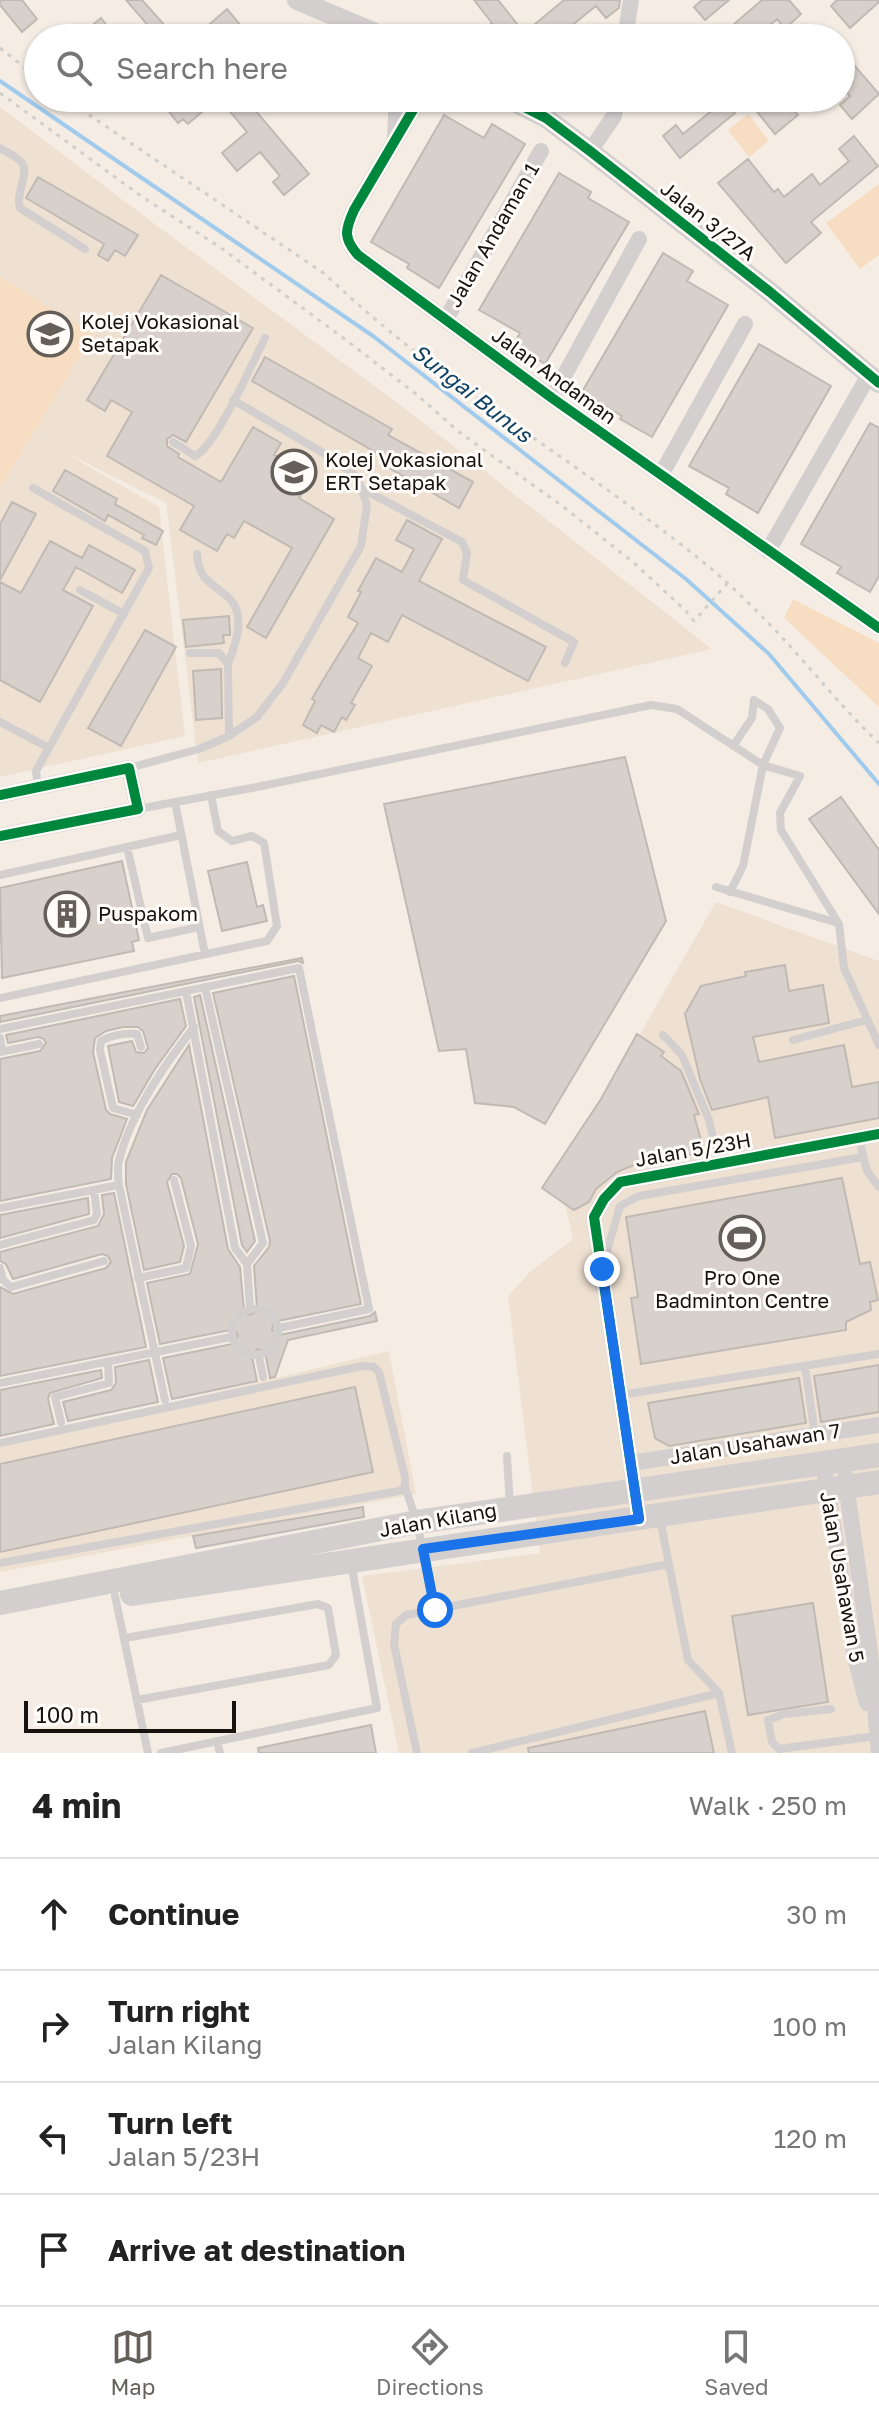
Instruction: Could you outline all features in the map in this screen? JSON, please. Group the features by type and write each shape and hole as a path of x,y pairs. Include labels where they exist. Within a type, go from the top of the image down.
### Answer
{"main road":[{"name":"Jalan Kilang","path":"0,1603 417,1522 879,1455"},
{"name":"Jalan Kilang","path":"0,1618 115,1596 879,1482"}],"street":[{"path":"297,0 354,24"},
{"path":"627,24 631,0"},
{"name":"Jalan Andaman","path":"395,143 396,112"},
{"name":"Jalan Andaman","path":"412,112 354,210 346,227 348,244 358,255 552,398 878,625"},
{"name":"Jalan 3/27A","path":"534,112 590,151 770,292 874,379"},
{"path":"590,151 615,112"},
{"name":"Jalan Andaman 1","path":"446,319 541,151"},
{"path":"552,398 639,239"},
{"path":"662,473 745,324"},
{"path":"768,551 874,379"},
{"path":"0,795 129,768 138,809 0,836"},
{"name":"Jalan 5/23H","path":"650,1518 635,1491 594,1217 604,1199 620,1182 879,1134"},
{"name":"Jalan Usahawan 7","path":"631,1463 879,1425"},
{"name":"Jalan Usahawan 5","path":"833,1462 870,1652 879,1753"}],"lane":[{"path":"0,148 22,163 25,172 17,199 20,208 85,249"},
{"path":"173,442 195,456 203,452 265,338"},
{"path":"129,768 199,749 229,736 257,717 283,683 361,546 367,505 357,477 332,458 233,400"},
{"path":"33,488 145,551 149,568 36,771 38,787"},
{"path":"361,488 462,542 467,553 463,580 574,642 565,663"},
{"path":"197,554 198,570 212,587 232,600 237,616 239,638 228,664 229,736"},
{"path":"80,590 124,614"},
{"path":"190,653 219,653 228,664"},
{"path":"730,892 743,866 763,765 780,728 768,709 754,700 752,718 733,746"},
{"path":"138,809 651,705 677,709 763,765 800,776 780,813 781,830 839,924 844,968 879,1045"},
{"path":"0,722 49,748"},
{"path":"0,998 267,941 277,926 264,843 252,836 232,841 218,831 211,795"},
{"path":"175,802 205,954"},
{"path":"0,875 181,835"},
{"path":"127,847 148,938 199,927"},
{"path":"716,887 839,924"},
{"path":"0,1029 299,968 369,1309 279,1328"},
{"path":"205,987 263,1243 247,1264"},
{"path":"186,991 235,1248 247,1264 250,1308"},
{"path":"793,1040 866,1020"},
{"path":"165,1400 119,1185 118,1162 137,1115 162,1069 194,1027"},
{"path":"137,1115 113,1108 100,1050 101,1041 106,1038 132,1033 137,1034 141,1047"},
{"path":"663,1035 682,1055 709,1120 719,1164"},
{"path":"0,1038 1,1051 39,1044"},
{"path":"859,1139 867,1171 879,1187"},
{"path":"602,1269 620,1206 639,1196 863,1157"},
{"path":"138,1278 186,1268 191,1246 174,1180"},
{"path":"0,1208 119,1185"},
{"path":"0,1245 88,1223 97,1214 94,1190"},
{"path":"0,1268 3,1280 11,1287 104,1261"},
{"path":"250,1308 262,1309 274,1317 279,1328 278,1340 269,1351 259,1356 248,1355 237,1347 231,1337 232,1325 240,1313 250,1308"},
{"path":"0,1383 231,1337"},
{"path":"621,1395 879,1354"},
{"path":"259,1356 263,1377"},
{"path":"61,1422 55,1397 109,1383 108,1362"},
{"path":"0,1443 362,1366 374,1367 379,1372 405,1487 417,1522 435,1610"},
{"path":"805,1366 815,1435"},
{"path":"507,1456 510,1508"},
{"path":"0,1563 399,1491 405,1487"},
{"path":"650,1518 669,1564 688,1660 719,1693 732,1753"},
{"path":"163,1753 377,1708 350,1560"},
{"path":"417,1753 394,1644 396,1624 406,1615 669,1564"},
{"path":"115,1596 148,1753"},
{"path":"125,1638 321,1604 328,1608 332,1626 336,1655 329,1665 137,1700"},
{"path":"472,1753 719,1693"},
{"path":"831,1709 784,1714 768,1720 772,1742 779,1749 876,1736"},
{"path":"217,1741 220,1753"}],"path":[{"path":"0,48 24,67"},
{"path":"0,93 24,111"},
{"path":"26,112 342,337 459,432 565,508 634,563 694,621 727,584"},
{"path":"85,112 325,274 352,301 500,416 691,552 796,652 879,743"}],"shaded area":[{"name":"Kolej Vokasional ERT Setapak","path":"0,107 407,410 712,649 198,763 166,503 62,451 159,507 185,736 0,777"},
{"path":"748,114 769,141 749,157 728,130"},
{"path":"879,184 879,255 860,269 826,223"},
{"path":"0,277 93,334 0,488"},
{"path":"793,599 879,643 879,707 784,618"},
{"path":"716,902 879,961 879,1753 399,1753 362,1576 540,1553 508,1296 530,1272 573,1239 565,1204 549,1192"},
{"path":"389,1351 416,1494 0,1572 0,1443"}],"building":[{"path":"0,0 22,0 37,19 31,24 24,24 22,32 0,5"},
{"path":"126,0 142,0 164,24 147,24"},
{"path":"474,0 498,0 517,24 492,23"},
{"path":"564,0 620,0 619,8 606,18 596,6 574,24 535,24"},
{"path":"702,0 729,0 705,20 694,7"},
{"path":"762,0 789,0 801,14 790,24 781,24 777,19 771,24 734,24"},
{"path":"837,0 879,0 854,24 847,24 831,6"},
{"path":"227,9 239,24 210,24"},
{"path":"855,66 879,94 852,119 846,112 855,112"},
{"path":"169,112 202,112 188,124 183,119 178,123"},
{"path":"231,112 257,112 309,174 284,195 273,182 280,176 260,152 237,171 222,153 247,132"},
{"path":"710,112 735,113 680,158 663,136 676,125 683,134"},
{"path":"757,112 795,112 798,115 775,134"},
{"path":"444,115 484,138 492,124 525,144 439,288 407,268 409,264 371,242"},
{"path":"854,136 878,166 811,222 821,233 786,263 718,183 748,159 774,192 778,189 784,197 812,174 820,185 849,161 839,149"},
{"path":"559,173 591,192 588,198 629,222 545,364 513,345 520,333 479,310"},
{"path":"38,177 138,235 125,256 115,250 108,261 98,255 104,244 26,198"},
{"path":"663,253 693,271 687,281 728,305 652,437 582,392"},
{"path":"161,275 253,328 186,442 173,435 167,439 167,446 179,454 178,457 221,482 253,427 281,443 274,455 312,476 299,498 334,519 266,638 247,627 292,548 244,521 234,538 227,534 217,551 180,530 194,506 107,456 132,412 111,400 105,411 87,400"},
{"path":"759,344 831,386 758,513 726,494 729,488 689,466"},
{"path":"265,357 392,429 388,435 473,482 459,508 391,469 394,463 252,381"},
{"path":"870,423 879,428 879,576 870,592 837,573 841,567 801,544"},
{"path":"65,470 117,499 115,504 163,531 156,545 108,515 105,521 53,491"},
{"path":"12,502 36,514 0,580 0,524"},
{"path":"407,520 442,539 419,581 546,647 528,681 402,615 388,642 371,633 358,658 372,666 351,703 355,705 346,720 342,717 334,732 321,725 317,733 303,725 315,701 312,699 358,623 348,617 376,558 402,572 414,549 396,540"},
{"path":"50,541 82,558 89,545 135,570 122,593 76,567 63,590 93,606 40,702 0,680 0,582 21,593"},
{"path":"229,616 230,635 223,635 224,643 186,647 183,620"},
{"path":"145,630 176,647 121,746 88,728"},
{"path":"221,669 222,718 196,720 193,671"},
{"path":"625,757 666,921 545,1124 514,1107 475,1103 466,1049 439,1051 384,804"},
{"path":"841,797 879,850 879,914 809,819"},
{"name":"Puspakom","path":"122,861 139,940 132,942 134,951 2,978 0,888"},
{"path":"247,862 257,907 263,905 267,921 222,931 208,871"},
{"path":"302,958 303,963 298,961 0,1022 0,1016"},
{"path":"785,965 789,991 823,985 829,1023 753,1037 759,1062 844,1045 852,1087 879,1082 879,1118 775,1138 768,1097 712,1110 700,1079 685,1014 701,986 746,976 745,972"},
{"path":"294,976 361,1304 278,1321 272,1330 280,1335 370,1316 375,1312 377,1321 288,1340 275,1377 270,1378 265,1352 257,1349 252,1357 257,1381 172,1399 163,1358 232,1344 238,1336 230,1330 160,1344 147,1283 190,1274 198,1244 181,1178 172,1174 167,1182 184,1246 180,1262 144,1270 126,1184 126,1162 147,1110 189,1045 228,1249 240,1267 244,1311 248,1315 254,1313 257,1308 254,1266 270,1241 213,993"},
{"path":"200,995 255,1241 247,1252 242,1245 194,997"},
{"path":"180,999 186,1026 133,1106 119,1102 108,1046 132,1041 136,1052 144,1053 148,1048 143,1031 138,1027 123,1027 106,1031 95,1038 93,1052 106,1110 127,1119 112,1158 111,1179 0,1201 0,1059 40,1051 46,1043 38,1037 8,1043 6,1035"},
{"path":"637,1034 664,1052 661,1056 681,1071 699,1114 694,1115 704,1151 651,1164 648,1159 617,1172 596,1189 589,1202 574,1210 542,1188 601,1099"},
{"path":"842,1178 860,1264 870,1262 878,1300 870,1302 871,1310 846,1322 846,1330 641,1364 631,1298 638,1297 626,1217"},
{"path":"114,1193 146,1347 0,1376 0,1287 13,1294 106,1268 111,1262 108,1256 102,1254 13,1279 6,1264 0,1261 0,1252 98,1226 104,1214 102,1195"},
{"path":"88,1198 89,1214 0,1238 0,1215"},
{"path":"149,1360 158,1402 68,1421 63,1402 111,1390 116,1383 115,1367"},
{"path":"879,1365 879,1412 821,1422 814,1376"},
{"path":"101,1370 102,1378 50,1393 48,1399 54,1424 0,1436 0,1390"},
{"path":"799,1378 806,1423 669,1446 655,1438 648,1403"},
{"path":"355,1387 373,1472 0,1552 0,1464"},
{"path":"363,1507 364,1517 196,1548 193,1536"},
{"path":"813,1603 828,1702 748,1715 732,1616"},
{"path":"705,1711 714,1753 529,1753 528,1748"},
{"path":"371,1725 376,1753 259,1753 258,1748"}],"waterway":[{"name":"Sungai Bunus","path":"0,81 24,97"},
{"name":"Sungai Bunus","path":"45,112 373,336 686,579 769,654 879,784"}],"cycle path":[{"path":"412,112 351,217 348,239 358,255 552,398 879,628"},
{"path":"534,112 590,151 770,292 879,383"},
{"path":"0,795 129,768 138,809 0,836"},
{"path":"639,1519 594,1217 604,1199 620,1182 879,1134"}],"place":[{"name":"Kolej Vokasional Setapak","path":"50,334"},
{"name":"Kolej Vokasional ERT Setapak","path":"294,472"},
{"name":"Puspakom","path":"67,914"},
{"name":"Pro One Badminton Centre","path":"742,1238"}],"route":[{"path":"435,1610 423,1549 639,1519 602,1269"}]}
